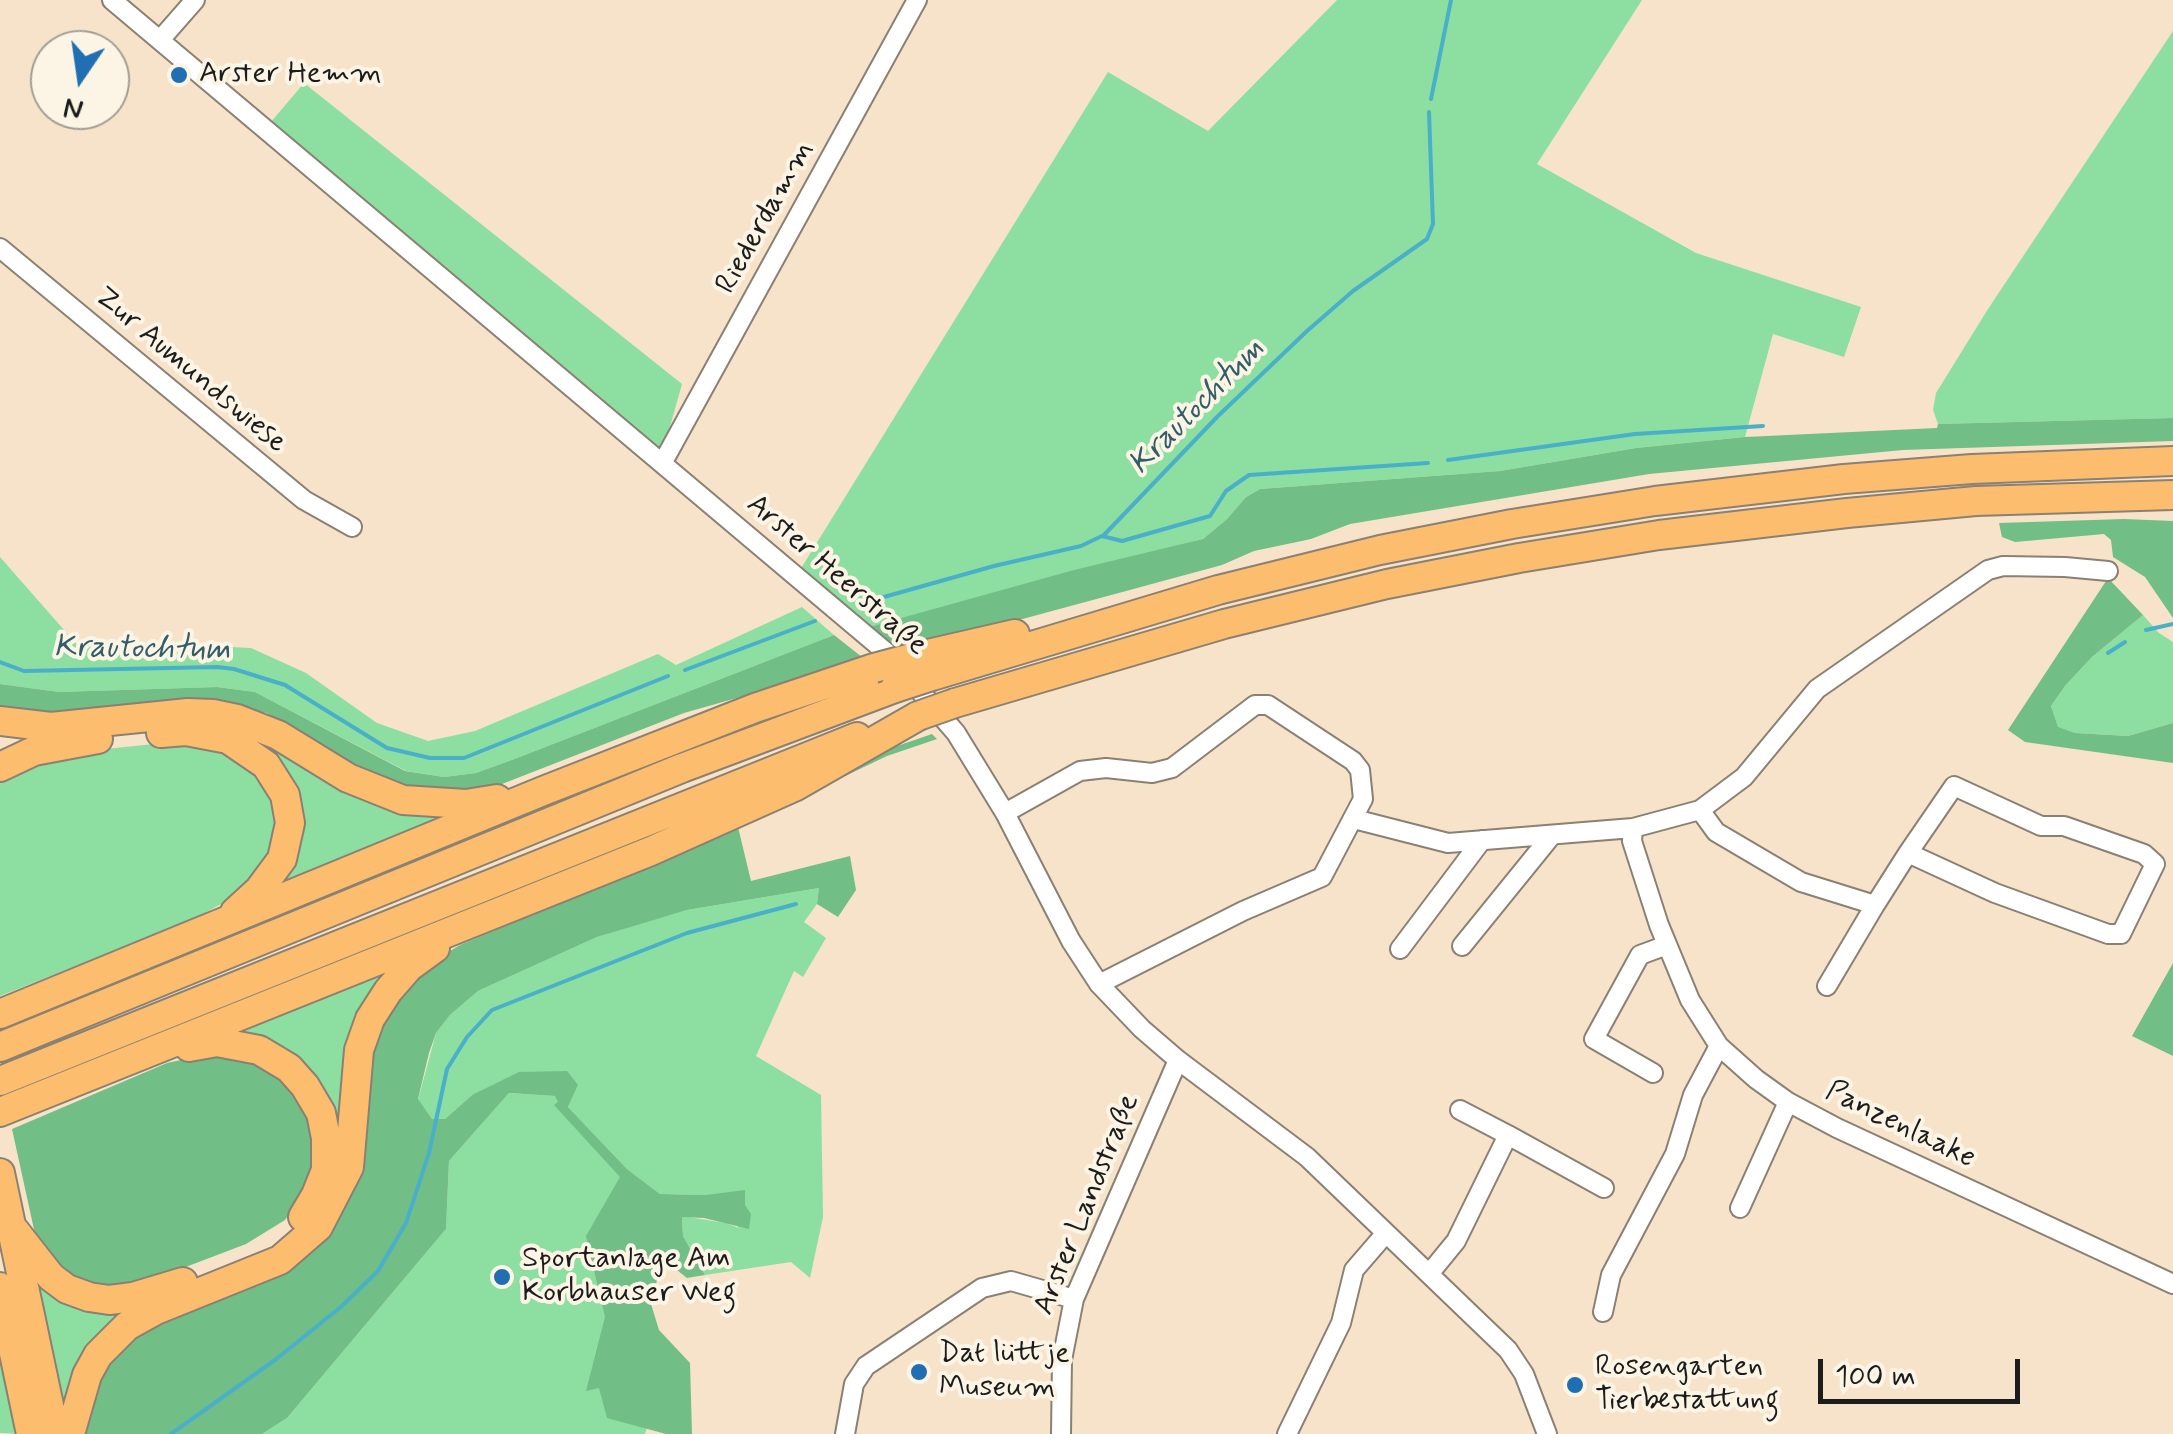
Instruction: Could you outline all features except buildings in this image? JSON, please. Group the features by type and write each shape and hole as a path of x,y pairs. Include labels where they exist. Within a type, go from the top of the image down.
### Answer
{"highway":[{"path":"0,1014 543,791 754,708 874,668 923,666 1380,550 1655,500 1972,468 2173,461"},
{"path":"0,1081 692,800 955,703 1224,624 1387,584 1659,535 1976,501 2173,495"},
{"path":"0,1047 682,768 896,688 923,666"},
{"path":"0,721 51,727 212,714 237,718 278,734 348,778 403,800 466,804 543,791"},
{"path":"0,1112 651,851 794,786 918,716"},
{"path":"0,768 34,750 153,733 210,734 228,739 253,754 266,765 285,796 290,823 287,845 274,872 219,926"},
{"path":"70,1434 86,1375 98,1355 127,1326 156,1310 280,1260 318,1227 349,1166 359,1050 370,1018 409,967 475,922"},
{"path":"11,1226 51,1277 68,1289 109,1300 156,1291 252,1256 300,1220 326,1170 326,1138 321,1113 289,1068 259,1050 217,1042 139,1056"},
{"path":"0,1174 55,1434"},
{"path":"0,1288 31,1434"}],"street":[{"name":"Arster Heerstraße","path":"112,0 887,653 956,733 1099,984 1178,1060 1308,1158 1508,1350 1524,1374 1546,1434"},
{"path":"160,40 195,0"},
{"name":"Riederdamm","path":"663,462 918,0"},
{"name":"Zur Aumundswiese","path":"0,248 304,500 352,527"},
{"path":"1354,819 1448,843 1633,828 1700,810 1744,777 1817,689 1988,570 2003,566 2065,566 2108,571"},
{"path":"1005,814 1080,770 1106,768 1152,773 1172,768 1255,705 1268,706 1353,761 1360,770 1363,799 1322,876 1099,984"},
{"path":"1827,986 1908,853 1954,786 2041,826 2064,826 2144,854 2155,864 2121,934 2108,934 1995,893 1908,853"},
{"path":"1700,810 1716,832 1802,882 1875,905"},
{"name":"Panzenlaake","path":"1633,828 1632,841 1667,945 1690,1000 1719,1046 1788,1102 2173,1284"},
{"path":"1462,946 1552,835"},
{"path":"1400,948 1482,840"},
{"path":"1653,1074 1586,1035 1640,955 1667,945"},
{"path":"1603,1312 1617,1262 1675,1154 1692,1096 1719,1046"},
{"name":"Arster Landstraße","path":"1061,1434 1062,1360 1074,1299 1178,1060"},
{"path":"1740,1208 1788,1102"},
{"path":"1460,1110 1604,1188"},
{"path":"1430,1274 1456,1241 1508,1135"},
{"path":"1287,1434 1341,1323 1354,1270 1386,1233"},
{"path":"844,1434 854,1384 866,1366 982,1288 1011,1281 1074,1299"}],"green space":[{"path":"1337,0 1642,0 1537,164 1696,253 1861,307 1844,357 1773,334 1745,437 1636,448 1500,471 1260,489 1246,497 1203,539 869,627 800,570 1108,72 1208,131"},
{"path":"2173,31 2173,418 1938,424 1933,410 1936,393"},
{"path":"304,83 682,384 662,455 270,123"},
{"path":"2173,418 2173,441 1903,450 1649,474 1350,524 1311,539 1254,551 1222,565 897,653 869,627 1203,539 1246,497 1260,489 1500,471 1636,448 1745,437 1937,428 1938,424"},
{"path":"2173,521 2173,618 2145,577 2113,557 2111,540 2104,534 2015,542 2002,537 1999,523"},
{"path":"0,557 79,647 251,648 306,673 377,723 428,741 475,731 658,654 676,665 802,607 834,635 476,773 444,777 406,771 255,692 217,687 59,692 0,684"},
{"path":"2108,578 2143,615 2092,657 2065,686 2051,706 2058,727 2075,733 2128,736 2173,723 2173,763 2025,742 2008,730"},
{"path":"2143,615 2173,642 2173,723 2128,736 2075,733 2058,728 2051,706 2065,686 2092,657"},
{"path":"834,635 867,661 684,713 502,784 462,791 396,786 358,770 267,713 224,703 50,716 0,709 0,684 59,692 217,687 255,692 405,771 444,777 476,773"},
{"path":"213,721 463,811 266,898 295,807"},
{"path":"932,734 937,739 887,756 738,827 751,881 850,856 856,890 838,917 817,904 819,888 687,910 597,937 478,991 450,1015 436,1033 429,1053 418,1099 432,1119 445,1119 472,1095 519,1072 567,1071 578,1085 568,1107 627,1169 660,1194 706,1195 745,1190 745,1205 751,1214 749,1229 682,1217 683,1236 705,1275 687,1278 673,1267 666,1267 657,1280 651,1304 659,1330 690,1363 692,1434 666,1434 607,1418 599,1388 586,1391 605,1317 586,1236 620,1177 554,1105 558,1102 555,1096 509,1093 449,1161 446,1229 287,1418 262,1434 80,1434 97,1375 140,1330 202,1301 256,1285 278,1273 363,1082 380,1020 428,964 460,945 589,891 874,754"},
{"path":"173,742 206,743 259,767 280,816 278,841 242,893 193,919 0,996 0,779 67,753"},
{"path":"819,888 817,904 804,922 826,938 803,977 794,971 756,1056 821,1095 823,1217 810,1278 791,1262 705,1275 683,1236 682,1216 739,1228 706,1195 660,1194 627,1169 568,1107 578,1085 472,1095 445,1119 432,1119 418,1100 436,1033 478,991 597,937 641,923 687,910"},
{"path":"417,951 309,1224 65,1414 31,1263 138,1305 274,1251 302,1228 317,1093 210,1037"},
{"path":"2173,963 2173,1056 2132,1036"},
{"path":"213,1053 246,1059 277,1075 303,1107 314,1132 313,1168 304,1194 285,1220 246,1244 128,1289 80,1283 56,1266 35,1234 12,1129 167,1063"},
{"name":"Sportanlage Am Korbhauser Weg","path":"509,1093 555,1096 623,1177 651,1412 645,1434 262,1434 287,1418 446,1229 449,1161"},
{"path":"0,1339 21,1434 0,1433"}],"waterway":[{"name":"Krautochtum","path":"1431,99 1451,0"},
{"name":"Krautochtum","path":"859,604 1081,546 1104,535 1217,417 1307,331 1353,291 1427,239 1433,224 1429,112"},
{"path":"1448,460 1635,434 1763,426"},
{"path":"1102,536 1122,541 1210,516 1226,491 1249,475 1428,463"},
{"name":"Krautochtum","path":"685,670 815,621"},
{"path":"2146,630 2173,624"},
{"path":"2108,653 2125,642"},
{"name":"Krautochtum","path":"0,662 24,671 234,669 285,685 387,748 430,758 464,758 668,676"},
{"path":"171,1434 275,1360 378,1271 406,1223 429,1153 447,1069 467,1037 492,1010 687,933 796,904"}],"place":[{"name":"Arster Hemm","path":"179,75"},
{"name":"Sportanlage Am Korbhauser Weg","path":"502,1277"},
{"name":"Dat lüttje Museum","path":"919,1372"},
{"name":"Rosengarten Tierbestattung","path":"1575,1385"}]}
